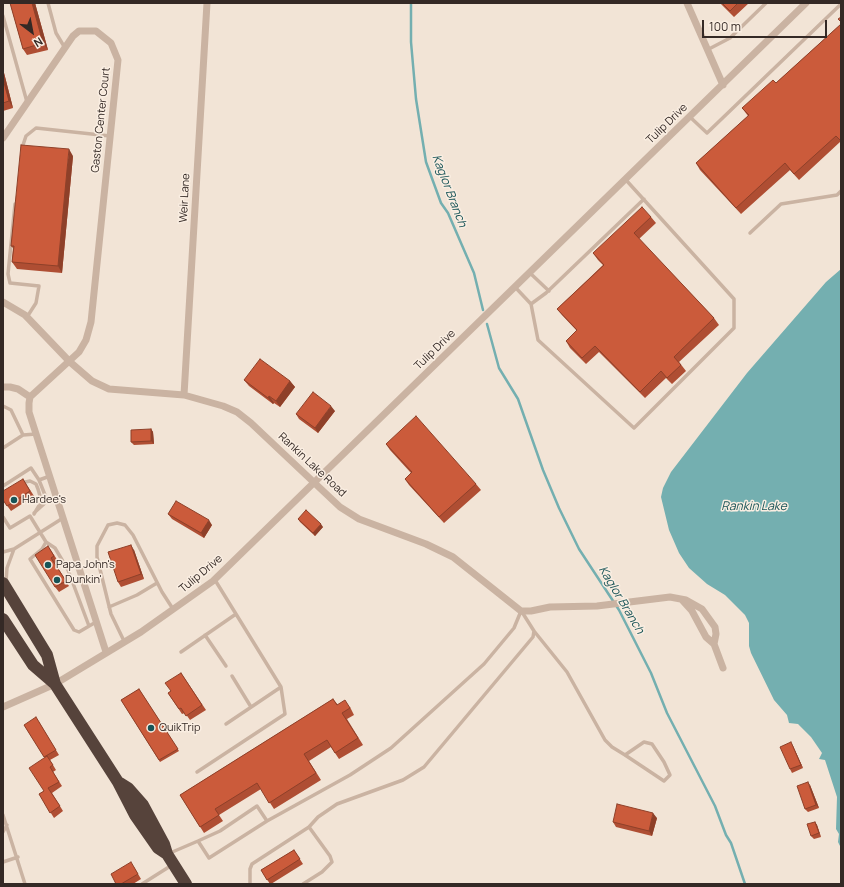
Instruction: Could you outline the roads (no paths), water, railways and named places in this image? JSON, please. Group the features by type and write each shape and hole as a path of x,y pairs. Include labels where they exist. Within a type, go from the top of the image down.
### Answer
{"highway":[{"path":"4,585 47,656 55,684"},
{"path":"3,618 33,665 55,684 118,782 135,815 158,848 170,859 186,884"}],"street":[{"name":"Weir Lane","path":"184,395 207,3"},
{"path":"687,3 723,85"},
{"name":"Tulip Drive","path":"3,707 55,684 174,610 214,579 626,180 806,3"},
{"name":"Gaston Center Court","path":"3,138 73,36 79,31 89,30 102,35 111,43 116,50 118,60 91,322 86,340 79,352 70,362 30,397"},
{"name":"Rankin Lake Road","path":"3,302 27,317 70,362 92,381 109,389 184,395 223,406 238,412 314,482 335,504 359,519 426,544 453,557 521,611"},
{"path":"3,387 18,389 30,397 30,412 36,434 106,652"},
{"path":"521,611 532,611 550,606 609,605 666,597 682,600 694,604 707,615 715,629 714,644 723,668"},
{"path":"682,600 692,611 706,637 714,644"}],"lane":[{"path":"48,3 56,33 65,48"},
{"path":"707,50 730,38 766,3"},
{"path":"690,117 707,132 841,4"},
{"path":"3,16 27,103"},
{"path":"22,153 26,136 36,128 110,136"},
{"path":"515,288 531,304 538,340 634,428 734,328 734,299 626,180"},
{"path":"750,233 781,204 837,195 841,190"},
{"path":"16,198 8,274 10,283 39,286 36,302 27,317"},
{"path":"531,304 548,291 644,199"},
{"path":"530,273 548,291"},
{"path":"3,406 11,410 23,435"},
{"path":"3,448 23,435 36,434"},
{"path":"3,486 31,468 39,480 45,495 45,503 32,515 10,528 3,518"},
{"path":"39,480 50,476"},
{"path":"19,485 30,481 36,484 40,496 40,504 32,515"},
{"path":"32,515 40,533 46,542 55,548 68,570 89,626"},
{"path":"3,552 14,549 63,518"},
{"path":"124,642 109,607 98,564 96,546 108,525 117,523 125,525 133,535 157,583 174,610"},
{"path":"46,542 42,549 30,559 74,630 80,632 96,622"},
{"path":"4,585 7,568 14,549"},
{"path":"197,772 285,714 281,687 214,579"},
{"path":"109,607 137,595 157,583"},
{"path":"521,611 534,631 567,672 605,740 625,755 664,781 670,775 664,762 652,744 644,742 625,755"},
{"path":"198,841 209,858 267,821 350,776 391,748 484,664 514,628 521,611"},
{"path":"181,652 236,614"},
{"path":"250,884 250,869 252,864 309,827 318,817 338,804 403,780 424,767 533,638 534,631"},
{"path":"204,635 226,666"},
{"path":"232,676 251,707"},
{"path":"226,724 281,687"},
{"path":"142,884 170,859 198,841 220,831 257,806 267,821"},
{"path":"3,815 18,857 25,884"},
{"path":"3,832 7,825"},
{"path":"303,884 322,872 332,862 330,856 314,831 309,827"},
{"path":"3,862 18,857"}],"water":[{"name":"Rankin Lake","path":"841,269 841,848 838,842 839,834 836,829 837,797 825,760 819,759 822,753 811,737 798,724 789,723 787,715 774,700 751,653 749,646 749,623 745,615 725,595 707,584 689,568 679,553 669,530 661,497 663,488 671,472 747,373 826,282"}],"waterway":[{"name":"Kaglor Branch","path":"411,3 411,42 416,99 426,162 441,203 448,213 474,273 483,310"},
{"name":"Kaglor Branch","path":"487,324 499,368 518,399 543,470 559,508 579,549 619,610 651,673 667,713 715,806 726,835 731,843 745,884"}],"place":[{"name":"Hardee's","path":"14,500"},
{"name":"Papa John's","path":"48,565"},
{"name":"Dunkin'","path":"57,580"},
{"name":"QuikTrip","path":"151,728"}]}
